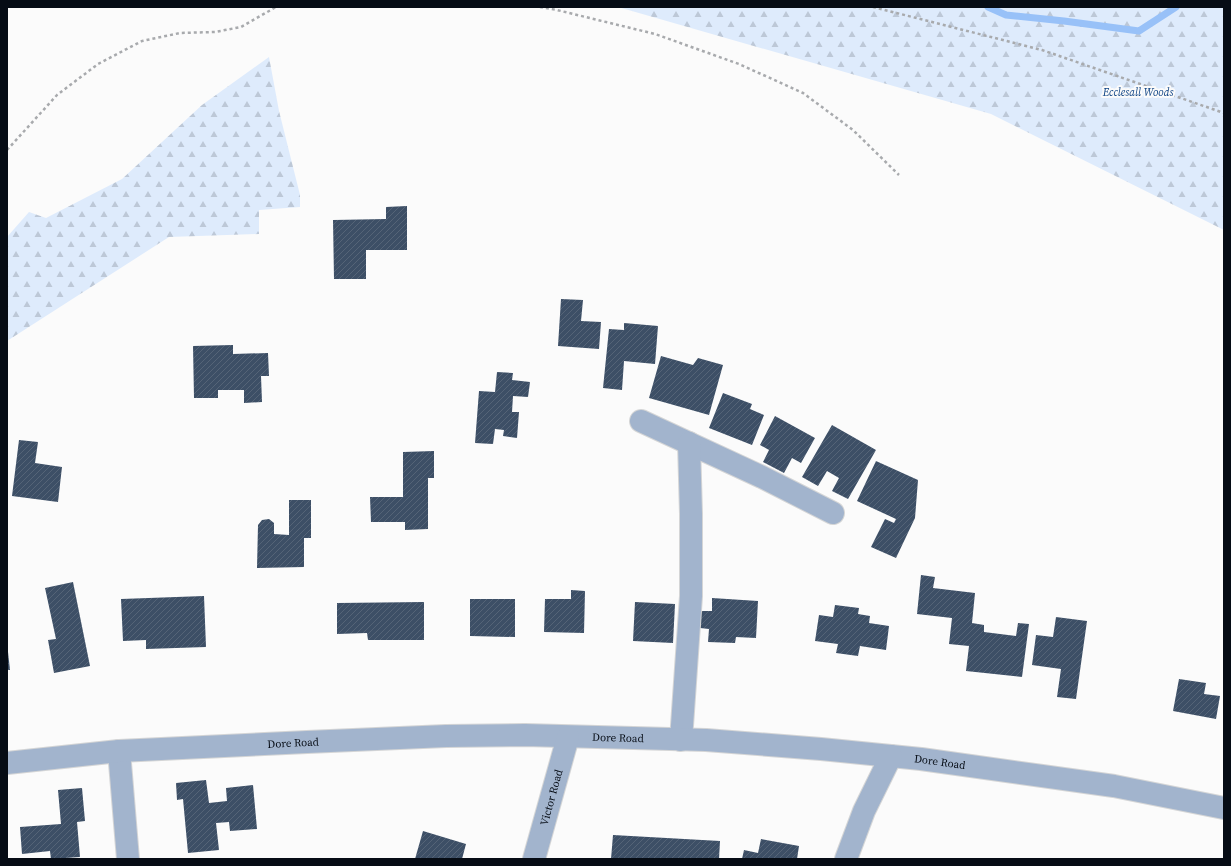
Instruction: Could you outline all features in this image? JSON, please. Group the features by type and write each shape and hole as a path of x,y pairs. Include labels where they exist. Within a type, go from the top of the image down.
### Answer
{"street":[{"path":"641,421 689,442 833,513"},
{"path":"681,740 691,596 689,442"},
{"name":"Dore Road","path":"7,763 119,751 446,736 525,735 713,740 921,759 1114,786 1224,808"},
{"name":"Victor Road","path":"534,859 568,736"},
{"path":"119,751 128,859"},
{"path":"846,859 864,810 891,756"}],"path":[{"path":"7,150 57,95 98,64 142,41 180,33 215,32 241,27 276,7"},
{"path":"540,7 654,34 739,64 803,93 853,130 899,175"},
{"path":"873,7 1042,50 1224,113"}],"green space":[{"name":"Ecclesall Woods","path":"618,7 1224,7 1224,230 991,114"},
{"path":"269,57 279,111 300,195 300,207 259,210 259,234 169,237 7,341 7,237 29,212 46,218 122,179 202,105"}],"building":[{"path":"407,206 407,250 366,250 366,279 334,279 333,220 386,219 386,207"},
{"path":"561,299 583,300 581,321 601,322 599,349 558,346"},
{"path":"624,323 658,326 655,364 624,361 622,390 603,388 609,329 624,330"},
{"path":"233,345 233,354 268,353 269,376 261,376 262,402 244,403 244,390 218,390 218,398 194,398 193,346"},
{"path":"661,356 693,365 698,358 723,365 709,415 649,398"},
{"path":"497,372 513,373 512,380 530,382 528,397 513,396 512,412 519,412 517,438 503,436 504,430 495,429 493,444 475,443 479,391 495,392"},
{"path":"723,393 752,404 750,409 764,415 752,445 709,428"},
{"path":"775,416 815,438 801,463 792,458 784,473 763,462 769,450 760,445"},
{"path":"832,425 876,450 848,499 832,491 839,478 827,471 818,486 802,477"},
{"path":"19,440 38,442 35,463 62,467 58,502 12,496"},
{"path":"434,451 434,478 428,478 428,529 405,530 405,522 371,522 370,497 403,497 403,452"},
{"path":"876,461 918,480 915,518 896,558 871,547 885,519 894,523 896,519 857,501"},
{"path":"289,500 311,500 311,538 304,538 304,567 257,568 258,525 262,520 269,519 274,523 274,534 289,535"},
{"path":"921,575 935,577 933,588 975,593 972,623 984,625 984,632 1016,636 1018,623 1029,624 1022,677 966,671 969,646 949,644 952,618 917,614"},
{"path":"73,582 90,666 54,673 48,640 56,639 45,588"},
{"path":"571,590 585,591 584,633 544,632 545,599 571,599"},
{"path":"204,596 206,647 146,649 146,640 123,641 121,599"},
{"path":"712,598 758,601 756,638 736,637 735,643 708,642 709,629 700,628 701,611 712,611"},
{"path":"470,599 515,599 515,637 470,636"},
{"path":"424,602 424,640 368,640 367,633 337,634 337,603"},
{"path":"635,602 675,604 673,643 633,641"},
{"path":"835,605 859,608 858,614 870,616 869,623 889,626 886,650 860,646 858,656 836,653 838,644 815,641 819,615 833,617"},
{"path":"1056,617 1087,621 1076,699 1057,697 1061,669 1032,665 1036,635 1053,637"},
{"path":"8,652 10,670 7,670"},
{"path":"1179,679 1206,683 1204,694 1220,696 1216,719 1173,711"},
{"path":"206,780 209,803 227,801 226,788 253,785 257,829 230,831 229,822 216,823 219,850 188,853 183,799 177,800 176,783"},
{"path":"82,788 85,821 77,822 80,857 51,859 50,851 22,854 20,827 61,824 58,790"},
{"path":"423,831 466,844 462,859 415,859"},
{"path":"613,835 720,841 719,859 611,859"},
{"path":"761,839 799,846 797,859 742,859 744,850 758,853"}],"waterway":[{"path":"988,7 1006,15 1139,31 1176,7"}]}
